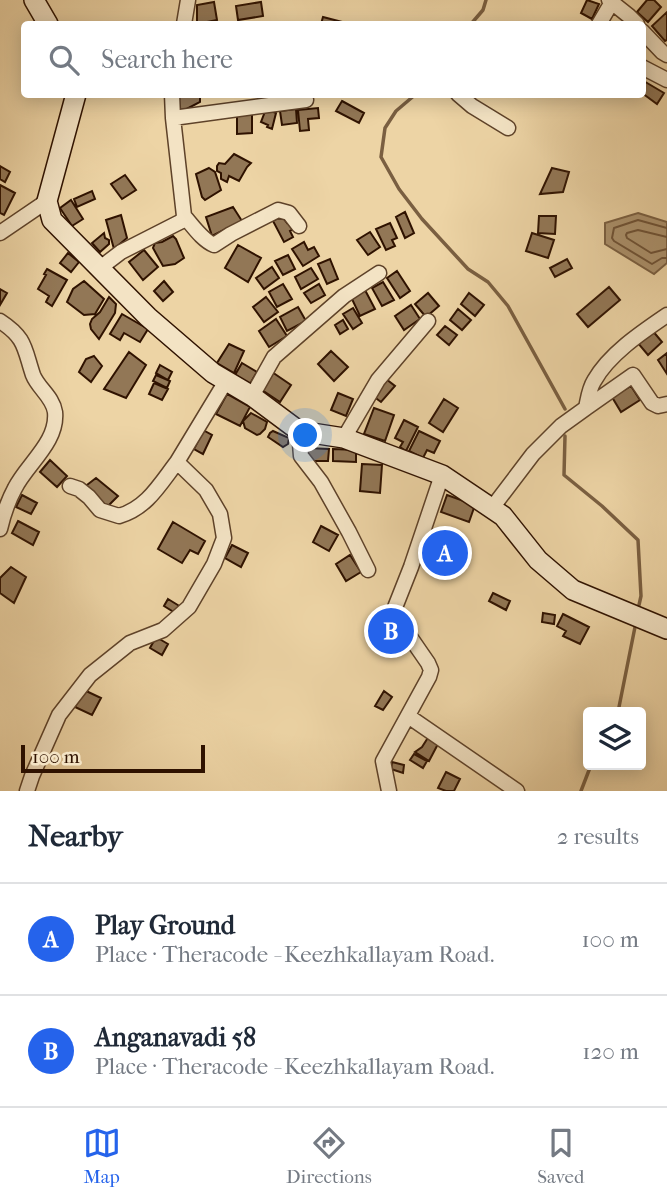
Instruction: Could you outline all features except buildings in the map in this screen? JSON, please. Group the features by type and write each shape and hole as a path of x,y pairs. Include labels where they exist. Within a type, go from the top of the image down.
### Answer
{"street":[{"path":"34,0 46,21"},
{"path":"184,21 188,0"},
{"path":"601,21 611,1 634,21"},
{"path":"646,35 667,55"},
{"path":"646,69 667,80"},
{"path":"75,98 47,201 52,220 148,317 213,373 252,396 299,431 344,438 442,475 503,516 538,560 573,590 667,629"},
{"path":"172,98 184,216 210,243 214,244 278,210 289,213 299,226"},
{"path":"463,98 508,128"},
{"path":"173,118 306,100"},
{"path":"0,233 47,201"},
{"path":"100,268 121,252 176,224 184,216"},
{"path":"252,396 274,357 344,296 379,273"},
{"path":"586,408 592,384 601,371 624,346 667,315"},
{"path":"0,321 22,340 35,379 51,402 55,414 48,440 15,488 0,529"},
{"path":"344,438 378,380 428,321"},
{"path":"492,509 533,454 561,425 633,375 652,403 658,406 667,404"},
{"path":"70,486 89,497 100,510 119,516 137,510 177,462 226,381"},
{"path":"299,431 301,456 321,482 368,570"},
{"path":"27,791 59,715 90,675 130,643 163,630 189,607 214,564 224,538 220,514 206,490 177,462"},
{"path":"390,791 383,761 431,670 394,610 442,475"},
{"path":"408,716 517,791"}],"water":[{"path":"638,213 667,222 667,263 654,274 605,244 605,223"}],"waterway":[{"path":"474,21 483,10 486,0"},
{"path":"411,98 396,111 385,128 381,157 399,189 422,219 468,269 488,282 508,306 565,409"},
{"path":"565,436 564,475 638,540 641,596 639,605"},
{"path":"619,707 635,627"},
{"path":"581,791 589,770"}],"place":[{"name":"Play Ground","path":"445,553"},
{"name":"Anganavadi 58","path":"391,631"}]}
